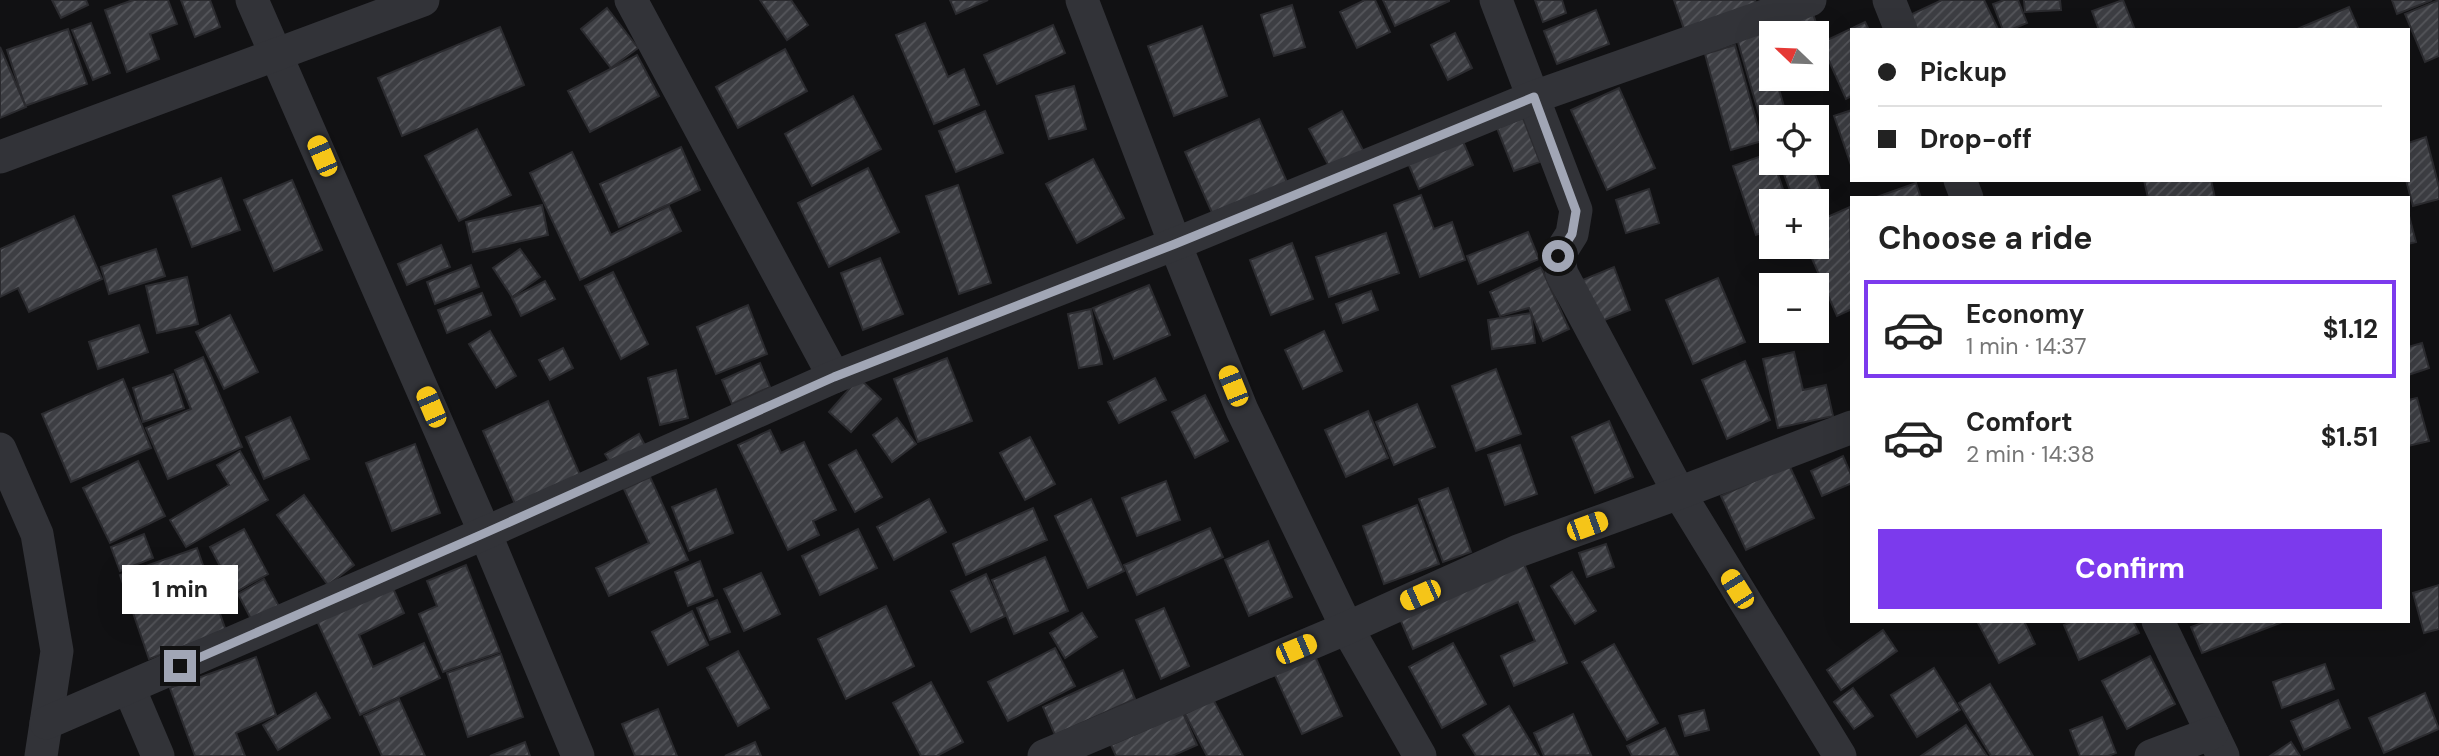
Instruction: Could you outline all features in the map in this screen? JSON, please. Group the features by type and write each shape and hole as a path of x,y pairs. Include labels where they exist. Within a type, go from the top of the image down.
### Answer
{"street":[{"path":"252,0 485,533 578,756"},
{"path":"0,157 423,0"},
{"path":"631,0 834,377"},
{"path":"1082,0 1242,410 1347,628 1420,756"},
{"path":"1496,0 1576,211 1572,234 1558,256 1562,274 1679,493 1840,756"},
{"path":"46,723 485,533 834,377 1175,244 1534,97 1810,0"},
{"path":"1889,0 1900,28"},
{"path":"1044,756 1347,628 1518,551 1850,427"},
{"path":"0,449 37,534 57,651 41,756"},
{"path":"2151,756 2217,744 2159,623"},
{"path":"129,688 158,756"}],"building":[{"path":"52,0 86,0 88,5 61,18"},
{"path":"133,0 168,0 177,24 150,34 159,59 127,72 105,10"},
{"path":"181,0 210,0 220,27 195,37"},
{"path":"760,0 791,0 808,25 787,40"},
{"path":"950,0 988,0 956,14"},
{"path":"1365,0 1375,0 1390,32 1357,48 1340,12"},
{"path":"1383,0 1449,0 1449,1 1395,26"},
{"path":"1535,0 1562,0 1566,13 1543,22"},
{"path":"1674,0 1755,0 1757,6 1685,32"},
{"path":"1942,0 1984,0 1998,28 1916,28 1910,15"},
{"path":"2004,0 2018,0 2027,23 2015,28 2002,28 1993,4"},
{"path":"2024,0 2060,0 2061,10 2025,12"},
{"path":"2123,0 2134,28 2098,28 2092,11"},
{"path":"2392,0 2432,0 2397,14"},
{"path":"2439,0 2439,56 2425,62 2405,14"},
{"path":"1292,5 1305,47 1274,56 1261,15"},
{"path":"2349,7 2358,28 2300,28"},
{"path":"607,8 638,48 611,68 581,29"},
{"path":"1596,10 1609,44 1557,64 1544,31"},
{"path":"1813,14 1815,21 1794,21"},
{"path":"1865,22 1868,28 1852,28"},
{"path":"91,23 110,73 93,80 72,30"},
{"path":"925,23 948,77 964,69 979,105 934,124 896,35"},
{"path":"1053,25 1065,53 997,84 984,55"},
{"path":"1202,26 1227,96 1174,116 1148,46"},
{"path":"500,27 524,85 402,136 378,78"},
{"path":"68,29 87,84 25,106 7,50"},
{"path":"1850,29 1850,97 1846,99 1829,61 1829,39"},
{"path":"1759,32 1759,91 1779,91 1784,105 1759,105 1759,114 1737,39"},
{"path":"1455,33 1472,68 1448,80 1431,45"},
{"path":"1735,45 1759,130 1759,142 1731,150 1705,54"},
{"path":"0,47 26,107 0,118"},
{"path":"785,49 807,91 738,128 716,87"},
{"path":"637,55 659,96 590,132 568,91"},
{"path":"1074,86 1086,129 1049,139 1036,96"},
{"path":"1619,88 1655,168 1607,190 1571,110"},
{"path":"853,96 881,149 812,186 785,134"},
{"path":"985,111 1003,153 956,172 939,131"},
{"path":"1342,111 1364,152 1331,170 1309,129"},
{"path":"1850,111 1850,162 1834,116"},
{"path":"1523,118 1540,162 1514,171 1497,128"},
{"path":"1259,119 1287,182 1213,215 1185,152"},
{"path":"477,129 511,195 459,221 425,156"},
{"path":"2426,137 2439,187 2439,199 2413,206 2407,182 2410,182 2410,142"},
{"path":"1462,139 1473,165 1419,189 1408,163"},
{"path":"681,147 700,190 619,227 600,184"},
{"path":"572,152 611,235 669,206 681,231 580,280 530,173"},
{"path":"1759,157 1759,175 1778,175 1783,189 1759,189 1759,234 1756,235 1733,166"},
{"path":"1093,159 1124,218 1077,243 1046,184"},
{"path":"868,168 899,232 829,267 798,203"},
{"path":"1784,175 1815,175 1820,189 1790,189"},
{"path":"221,178 240,230 192,247 173,196"},
{"path":"292,180 322,250 274,271 244,200"},
{"path":"2144,182 2211,182 2215,196 2148,196"},
{"path":"1916,183 1920,196 1880,196"},
{"path":"958,185 991,283 959,294 926,196"},
{"path":"1649,189 1659,223 1626,233 1616,200"},
{"path":"1421,195 1434,229 1452,222 1465,260 1420,277 1394,205"},
{"path":"542,205 548,235 473,252 466,222"},
{"path":"1850,207 1850,310 1837,316 1829,298 1829,273 1818,273 1812,259 1829,259 1829,216"},
{"path":"74,216 102,279 29,312 18,288 0,297 0,249"},
{"path":"2410,220 2416,242 2410,244"},
{"path":"1528,232 1539,259 1478,284 1467,256"},
{"path":"1386,233 1399,273 1329,297 1316,257"},
{"path":"1292,243 1313,299 1271,315 1250,260"},
{"path":"441,245 450,267 407,285 398,264"},
{"path":"156,249 165,276 109,294 101,267"},
{"path":"520,249 540,277 512,297 493,268"},
{"path":"880,258 903,314 863,330 841,273"},
{"path":"471,265 479,287 435,304 427,282"},
{"path":"1541,267 1569,329 1543,341 1529,308 1500,316 1490,292"},
{"path":"1614,267 1630,310 1597,323 1580,281"},
{"path":"613,272 648,344 621,359 585,286"},
{"path":"187,277 198,324 157,333 146,286"},
{"path":"1718,278 1745,342 1693,364 1666,300"},
{"path":"545,281 555,299 521,316 512,298"},
{"path":"1149,285 1170,335 1114,359 1093,308"},
{"path":"1371,291 1378,310 1343,323 1336,304"},
{"path":"482,293 491,315 447,333 438,310"},
{"path":"748,305 767,354 716,374 697,327"},
{"path":"1091,309 1102,364 1079,368 1068,314"},
{"path":"1531,313 1535,343 1492,349 1488,320"},
{"path":"230,315 258,372 224,389 196,332"},
{"path":"139,325 148,352 98,369 89,342"},
{"path":"490,331 516,376 496,388 469,344"},
{"path":"1324,331 1342,371 1303,389 1285,350"},
{"path":"2422,343 2429,368 2410,374 2410,346"},
{"path":"563,348 573,368 550,380 539,360"},
{"path":"1794,352 1803,390 1826,385 1833,416 1778,428 1763,359"},
{"path":"203,357 242,447 168,479 146,428 191,409 175,370"},
{"path":"947,358 972,421 918,442 894,379"},
{"path":"1745,361 1770,420 1727,439 1702,380"},
{"path":"760,363 770,387 732,404 722,380"},
{"path":"1496,369 1521,434 1476,451 1452,386"},
{"path":"676,370 688,418 660,425 648,378"},
{"path":"173,374 184,408 143,422 133,388"},
{"path":"859,378 881,399 851,432 829,412"},
{"path":"1155,378 1166,400 1119,423 1108,402"},
{"path":"123,379 151,448 71,482 42,414"},
{"path":"1205,395 1228,441 1195,458 1172,412"},
{"path":"2417,398 2429,441 2410,446 2410,400"},
{"path":"548,401 580,475 515,504 483,431"},
{"path":"1417,404 1435,447 1394,465 1376,422"},
{"path":"1368,411 1388,458 1346,477 1325,430"},
{"path":"290,417 309,459 264,479 246,437"},
{"path":"897,418 916,444 892,462 873,435"},
{"path":"1609,421 1633,477 1595,493 1572,437"},
{"path":"770,430 781,453 804,442 836,510 813,521 819,535 788,550 738,445"},
{"path":"639,434 648,451 615,470 605,454"},
{"path":"1030,437 1055,484 1025,500 1000,453"},
{"path":"415,444 440,513 392,531 366,463"},
{"path":"1520,445 1537,494 1505,505 1488,455"},
{"path":"856,450 882,497 855,512 829,465"},
{"path":"240,451 268,500 186,547 170,520 229,485 217,465"},
{"path":"1843,456 1850,472 1850,484 1822,496 1811,471"},
{"path":"138,461 165,516 110,543 83,488"},
{"path":"1789,465 1814,518 1746,550 1721,496"},
{"path":"650,477 688,560 609,596 596,568 649,543 624,489"},
{"path":"1166,481 1180,520 1137,536 1122,498"},
{"path":"1448,488 1471,552 1443,562 1419,499"},
{"path":"716,489 733,533 689,551 672,507"},
{"path":"304,495 354,565 328,585 277,515"},
{"path":"929,499 946,532 894,560 877,527"},
{"path":"1091,499 1124,571 1088,588 1055,516"},
{"path":"1417,505 1439,564 1384,584 1363,526"},
{"path":"1033,508 1047,540 966,575 953,544"},
{"path":"1210,528 1223,557 1137,595 1124,565"},
{"path":"244,529 268,574 234,593 210,547"},
{"path":"858,529 877,568 820,595 802,556"},
{"path":"144,534 153,558 120,571 111,547"},
{"path":"1268,541 1292,597 1249,616 1225,560"},
{"path":"1606,544 1614,567 1587,577 1579,553"},
{"path":"197,548 226,631 149,659 120,575"},
{"path":"1045,557 1068,611 1014,634 992,580"},
{"path":"700,561 713,596 688,606 675,572"},
{"path":"1524,564 1567,663 1514,686 1501,656 1535,641 1518,602 1413,649 1400,619"},
{"path":"466,565 500,652 443,672 419,614 437,606 427,581"},
{"path":"1572,572 1596,611 1575,624 1551,586"},
{"path":"761,573 780,614 744,631 724,589"},
{"path":"986,574 1005,616 971,632 951,591"},
{"path":"264,579 280,608 253,623 238,594"},
{"path":"2439,585 2439,629 2424,633 2413,593"},
{"path":"392,586 404,613 359,635 373,667 424,643 440,678 360,715 317,621"},
{"path":"717,600 730,632 710,640 697,608"},
{"path":"886,606 914,666 846,699 818,639"},
{"path":"1164,608 1189,666 1161,679 1136,620"},
{"path":"692,611 708,645 668,665 652,632"},
{"path":"1082,613 1097,637 1065,658 1050,633"},
{"path":"1978,623 2025,623 2035,644 1999,663"},
{"path":"2134,623 2139,633 2079,660 2064,625"},
{"path":"2202,623 2280,623 2202,653 2191,627"},
{"path":"1883,630 1897,651 1841,690 1827,670"},
{"path":"1453,643 1486,704 1442,728 1409,667"},
{"path":"1614,644 1658,723 1627,740 1582,662"},
{"path":"1055,648 1075,686 1008,721 988,682"},
{"path":"738,651 769,708 738,726 707,668"},
{"path":"501,654 523,717 468,737 447,673"},
{"path":"1314,654 1342,716 1302,734 1274,673"},
{"path":"2150,656 2175,704 2127,729 2102,681"},
{"path":"256,657 276,715 236,733 245,756 195,756 170,688"},
{"path":"2325,664 2334,689 2282,708 2273,682"},
{"path":"1934,668 1960,710 1917,737 1891,695"},
{"path":"1123,670 1135,699 1055,735 1043,707"},
{"path":"931,682 963,742 937,756 921,756 893,703"},
{"path":"1990,684 2033,756 1991,756 1959,703"},
{"path":"1853,688 1873,716 1854,729 1834,702"},
{"path":"316,693 330,718 278,750 263,725"},
{"path":"2425,693 2439,729 2384,753 2369,718"},
{"path":"399,699 425,756 382,756 364,716"},
{"path":"1213,699 1243,756 1207,756 1185,714"},
{"path":"2338,700 2350,728 2304,750 2291,721"},
{"path":"1509,706 1539,756 1476,756 1463,735"},
{"path":"658,709 677,756 635,756 622,724"},
{"path":"1704,710 1709,730 1685,736 1679,716"},
{"path":"1183,713 1197,745 1172,756 1116,756 1111,745"},
{"path":"1573,714 1591,755 1544,756 1534,733"},
{"path":"2102,717 2116,753 2108,756 2080,756 2070,730"},
{"path":"1966,725 1987,756 1921,756"},
{"path":"1665,728 1678,756 1632,756 1627,746"},
{"path":"525,742 530,756 490,756"},
{"path":"755,742 761,756 725,756"},
{"path":"2291,742 2300,756 2270,756"}],"route":[{"path":"180,666 834,377 1175,244 1534,97 1576,211 1572,234 1558,256"}]}
